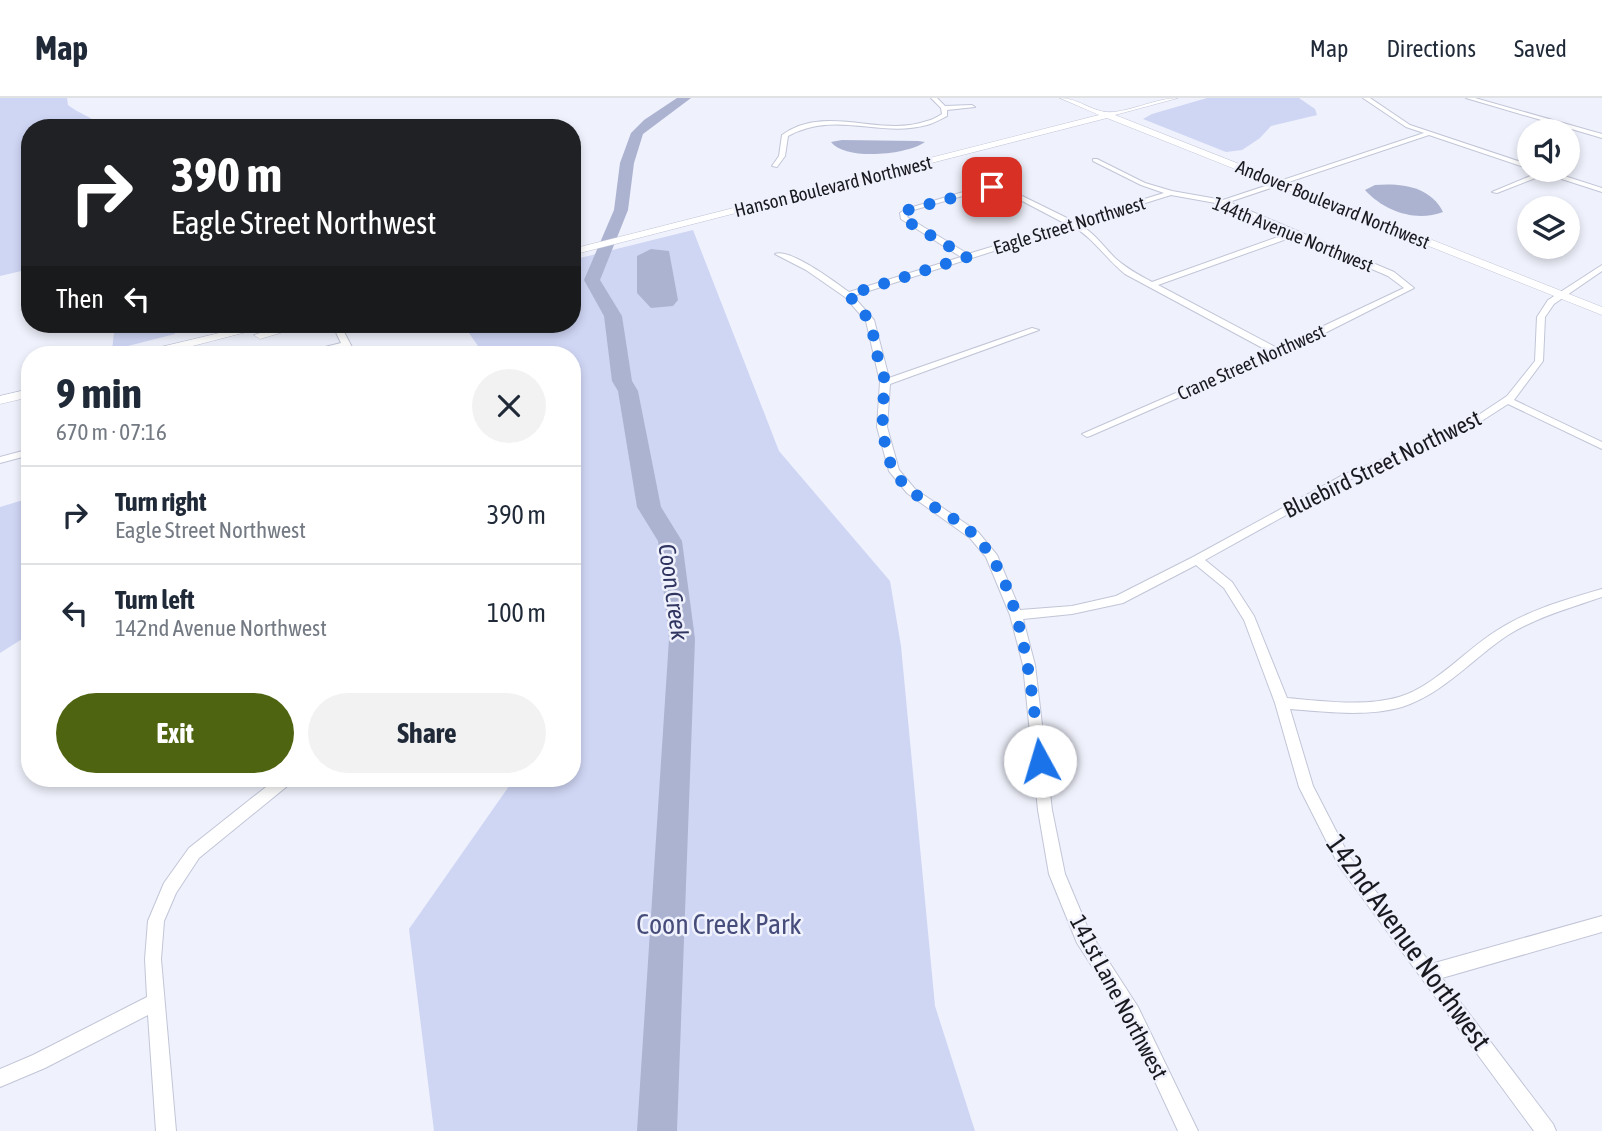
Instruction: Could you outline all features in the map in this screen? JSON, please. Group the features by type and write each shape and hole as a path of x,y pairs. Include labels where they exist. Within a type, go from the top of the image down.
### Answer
{"main road":[{"name":"Andover Boulevard Northwest","path":"1064,98 1602,311"},
{"name":"Hanson Boulevard Northwest","path":"581,248 1149,98"},
{"name":"Hanson Boulevard Northwest","path":"642,232 1174,98"},
{"path":"181,346 234,333"},
{"path":"217,346 269,333"},
{"path":"0,390 21,385"},
{"path":"0,400 21,395"}],"street":[{"path":"775,166 782,156 785,135 802,127 819,124 910,125 938,120 944,115 944,108 934,98"},
{"path":"1366,98 1408,126 1517,163"},
{"path":"1469,98 1602,136"},
{"path":"944,108 972,107"},
{"path":"1223,202 1427,134"},
{"name":"144th Avenue Northwest","path":"1095,160 1131,178 1171,193 1223,202 1391,274 1410,286"},
{"path":"1495,192 1518,182"},
{"path":"1577,182 1602,190"},
{"path":"967,257 903,218 908,210 992,187 1014,193 1088,232 1113,260 1151,285 1275,351"},
{"name":"Eagle Street Northwest","path":"848,295 1171,193"},
{"path":"1151,285 1296,233"},
{"name":"141st Lane Northwest","path":"779,254 810,268 848,295 870,320 885,382 882,427 894,471 911,491 974,535 991,555 1016,615 1029,664 1045,810 1057,874 1083,937 1132,1013 1188,1131"},
{"name":"Bluebird Street Northwest","path":"1016,615 1097,606 1119,600 1347,477 1422,447 1477,420 1507,400 1539,361 1541,317 1559,294 1602,267"},
{"name":"Crane Street Northwest","path":"1087,434 1407,292 1410,286"},
{"path":"885,382 1035,330"},
{"path":"338,346 346,344 340,333"},
{"path":"1507,400 1602,446"},
{"path":"0,460 21,454"},
{"name":"142nd Avenue Northwest","path":"1197,560 1228,584 1250,619 1282,703 1306,787 1345,861 1546,1131"},
{"path":"1282,703 1347,707 1402,702 1438,681 1507,629 1540,613 1602,593"},
{"path":"166,1131 153,959 156,921 170,888 194,853 276,787"},
{"path":"1430,972 1602,924"},
{"path":"0,1078 39,1062 157,1001"}],"green space":[{"path":"0,98 67,98 68,105 91,119 21,119 21,271 0,276"},
{"path":"1207,98 1299,98 1315,109 1317,115 1271,126 1260,138 1242,150 1226,152 1143,119"},
{"name":"Coon Creek Park","path":"693,230 779,451 890,581 901,646 935,1006 975,1131 434,1131 409,929 508,787 581,787 581,346 478,346 469,333 581,333 581,258"},
{"path":"114,333 175,333 128,346 112,346"},
{"path":"21,501 21,640 0,653 0,507"}],"shaded area":[{"path":"831,142 925,142 891,153 862,154 838,148"},
{"path":"1375,185 1414,188 1431,197 1443,212 1422,216 1401,213 1382,204 1365,190"},
{"path":"651,249 669,251 678,300 673,306 651,308 637,293 637,256"}],"waterway":[{"name":"Coon Creek","path":"657,1131 682,639 670,541 649,507 628,391 622,381 613,316 592,280 621,210 627,163 637,133 685,98"}],"route":[{"path":"992,187 904,213 903,218 910,223 967,257 848,295 870,320 876,337 879,364 885,382 882,427 887,454 894,471 911,491 974,535 991,555 1016,615 1029,664 1040,761"}]}
